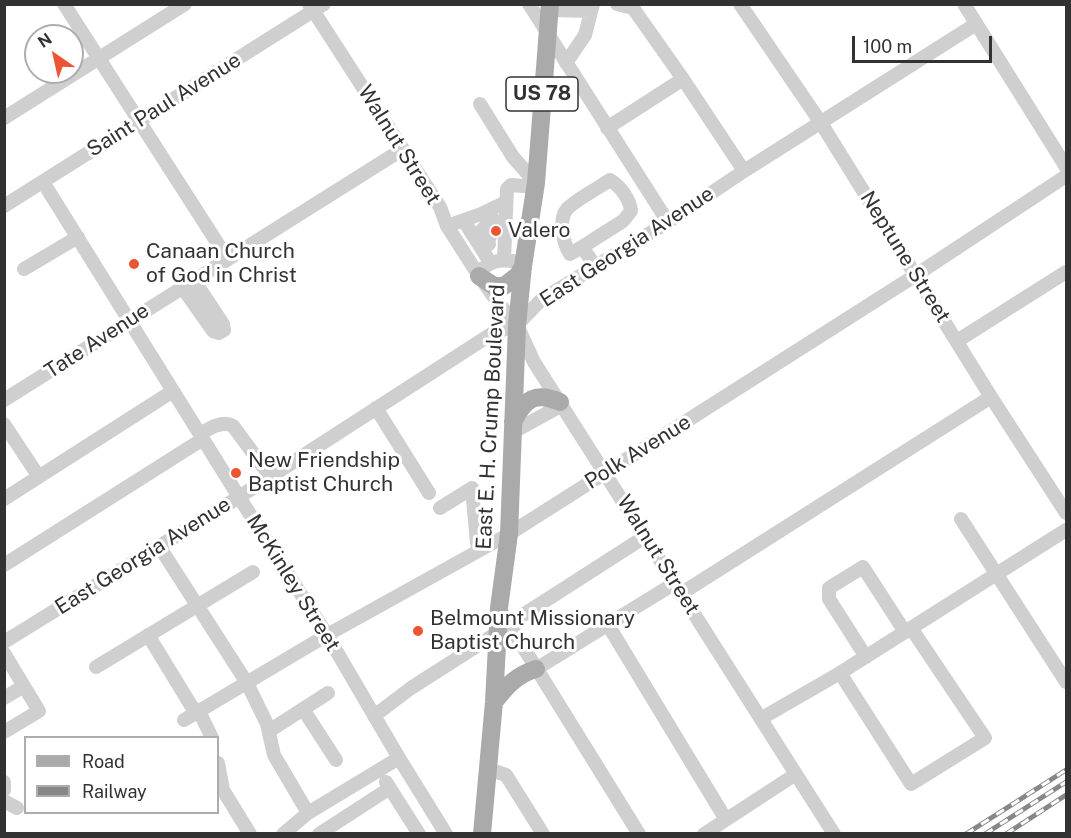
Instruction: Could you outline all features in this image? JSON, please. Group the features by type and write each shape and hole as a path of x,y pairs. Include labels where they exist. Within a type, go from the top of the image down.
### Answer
{"main road":[{"name":"East E. H. Crump Boulevard","path":"482,834 503,628 499,608 509,534 517,325 535,185 549,7"},
{"path":"488,268 494,285 504,286 518,275 524,264"},
{"path":"513,427 520,409 531,399 547,396 561,403"},
{"path":"494,702 510,681 536,669"}],"street":[{"path":"64,4 227,258"},
{"path":"4,118 185,4"},
{"path":"529,4 668,222"},
{"path":"617,4 633,8 744,171"},
{"name":"Neptune Street","path":"740,4 821,123 991,397 1066,513"},
{"path":"963,4 1066,166"},
{"name":"Saint Paul Avenue","path":"4,206 315,7"},
{"name":"Walnut Street","path":"315,7 440,207 447,225 488,268 496,300 517,325 534,362 834,834"},
{"path":"549,7 592,8 585,34 566,63"},
{"name":"East Georgia Avenue","path":"4,642 239,497 493,333 517,325 541,300 668,222 744,171 976,24"},
{"path":"607,128 683,79"},
{"path":"480,104 513,157 535,185"},
{"name":"Tate Avenue","path":"4,400 403,149"},
{"name":"Polk Avenue","path":"184,720 327,635 509,534 916,275 1066,176"},
{"path":"610,180 618,185 632,211 623,221 582,247 570,254 566,246 563,237 567,209 610,180"},
{"name":"McKinley Street","path":"43,182 327,635 446,834"},
{"path":"488,268 506,202 507,189 511,186 535,185"},
{"path":"447,225 464,221 506,202"},
{"path":"464,221 496,232"},
{"path":"488,268 496,232"},
{"path":"24,269 78,237"},
{"path":"582,247 596,267"},
{"path":"488,268 524,264"},
{"path":"957,341 1066,272"},
{"path":"188,283 200,300"},
{"path":"4,499 173,391"},
{"path":"536,669 608,625 678,588 991,397"},
{"path":"376,408 429,493"},
{"path":"4,565 220,424 228,423 233,426 270,476"},
{"path":"4,424 39,477"},
{"path":"440,508 472,488 477,543 480,550"},
{"path":"961,519 1066,682"},
{"path":"762,718 866,657 1066,530"},
{"path":"374,716 411,688 646,536"},
{"path":"159,546 247,683 267,724 274,755 308,813"},
{"path":"840,673 911,784 985,738 863,567 828,588 829,599 866,657"},
{"path":"96,667 253,572"},
{"path":"608,625 725,818"},
{"path":"503,628 536,669 639,834"},
{"path":"148,635 192,707 199,711 211,736"},
{"path":"4,732 39,711 7,663"},
{"path":"4,698 24,686"},
{"path":"269,731 328,693"},
{"path":"303,709 336,760"},
{"path":"283,834 308,813 399,758"},
{"path":"219,768 223,790 250,834"},
{"path":"488,769 506,775 543,834"},
{"path":"378,770 419,834"},
{"path":"704,834 719,825 725,818 796,774"},
{"path":"4,783 4,790"},
{"path":"319,834 390,788"},
{"path":"4,801 17,808"}],"railway":[{"path":"966,834 1066,770"},
{"path":"985,834 1066,782"},
{"path":"1006,834 1066,795"}],"place":[{"name":"Valero","path":"496,231"},
{"name":"Canaan Church of God in Christ","path":"134,264"},
{"name":"New Friendship Baptist Church","path":"236,473"},
{"name":"Belmount Missionary Baptist Church","path":"418,631"}]}
